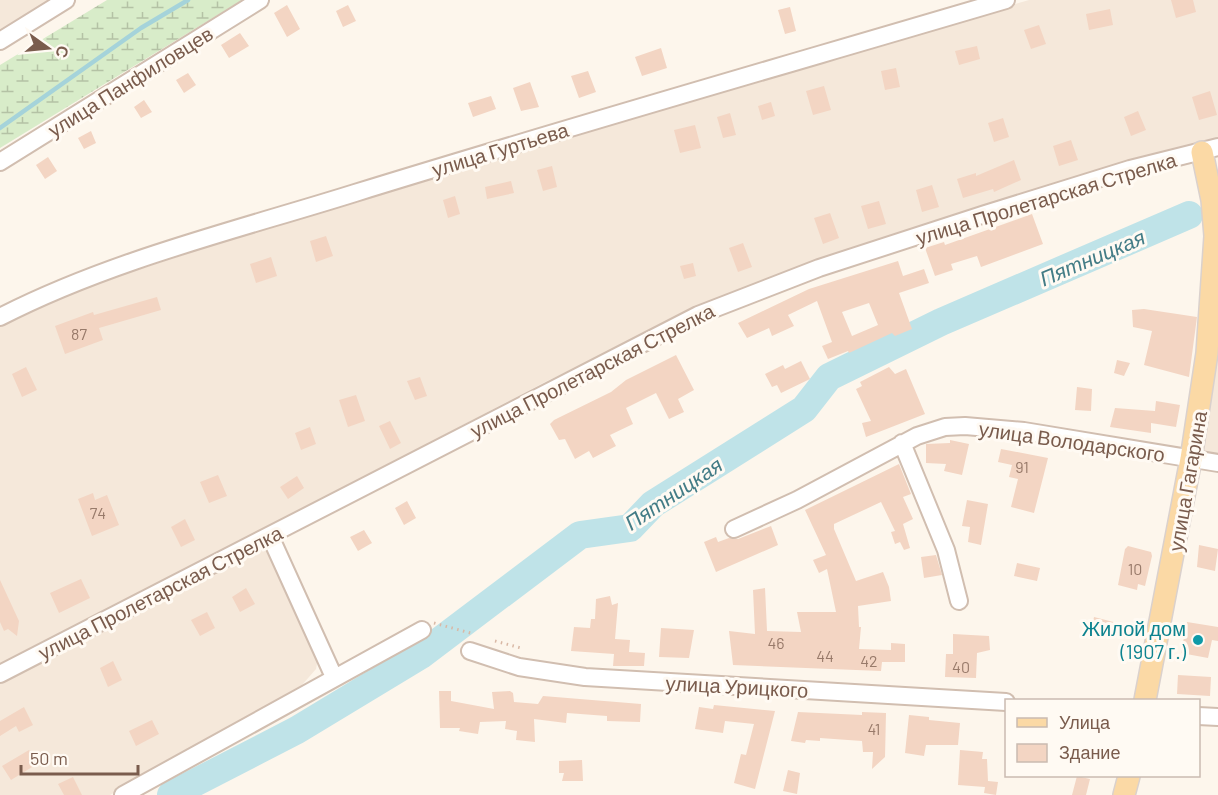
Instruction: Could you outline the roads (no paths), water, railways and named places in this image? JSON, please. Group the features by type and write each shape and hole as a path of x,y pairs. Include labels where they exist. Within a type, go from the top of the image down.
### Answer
{"main road":[{"name":"улица Гагарина","path":"1145,699 1191,459 1207,353 1216,265 1210,150"},
{"path":"1124,795 1129,777"}],"street":[{"path":"0,40 66,0"},
{"name":"улица Панфиловцев","path":"0,162 260,0"},
{"name":"улица Гуртьева","path":"0,316 102,273 235,230 556,131 1006,0"},
{"name":"улица Пролетарская Стрелка","path":"0,674 642,342 745,295 819,268 1130,169 1210,150"},
{"name":"улица Володарского","path":"734,529 797,500 930,430 965,426 1024,431 1218,463"},
{"path":"902,443 946,550 959,601"},
{"path":"270,536 333,677"},
{"path":"123,795 426,626"},
{"name":"улица Урицкого","path":"470,651 519,667 585,677 1005,702"},
{"path":"1200,716 1218,717"}],"waterway":[{"path":"0,128 141,28 188,0"},
{"name":"Пятницкая","path":"171,795 297,730 421,655 580,535 630,528 653,504 804,409 829,377 941,322 1189,215"}],"place":[{"name":"Жилой дом (1907 г.)","path":"1198,640"}]}
